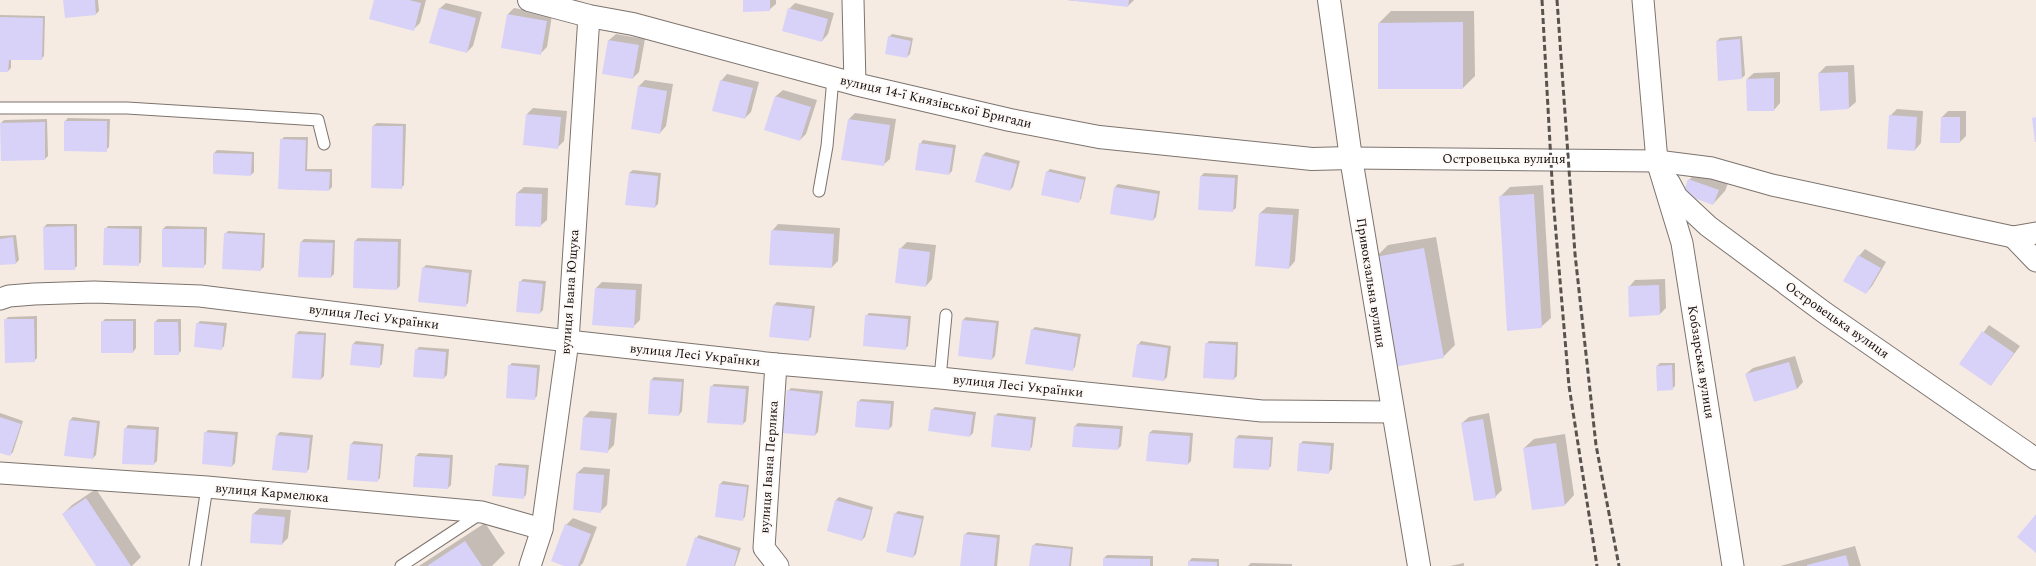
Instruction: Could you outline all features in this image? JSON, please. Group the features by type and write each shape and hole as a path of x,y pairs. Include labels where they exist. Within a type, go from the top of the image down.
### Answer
{"street":[{"path":"853,0 855,84"},
{"name":"Привокзальна вулиця","path":"1329,0 1351,158 1392,412 1419,566"},
{"path":"1643,0 1656,161"},
{"name":"вулиця 14-ї Князівської Бригади","path":"535,1 589,16 633,24 855,84 1010,120 1099,137 1312,159 1351,158"},
{"name":"вулиця Івана Ющука","path":"530,566 542,529 568,341 589,16"},
{"name":"Островецька вулиця","path":"1351,158 1656,161 1712,168 1772,185 2013,237 2036,233"},
{"name":"Островецька вулиця","path":"1656,161 1677,197 1708,226 1825,312 2034,460"},
{"name":"Кобзарська вулиця","path":"1656,161 1682,243 1733,566"},
{"path":"2013,237 2036,261"},
{"name":"вулиця Лесі Українки","path":"0,299 9,296 87,292 200,296 568,341 776,364 940,378 1262,411 1392,412"},
{"name":"вулиця Івана Перлика","path":"776,364 764,548 778,566"},
{"name":"вулиця Кармелюка","path":"0,473 207,487 482,512 542,529"}],"lane":[{"path":"819,191 827,146 833,78"},
{"path":"0,108 127,108 318,120 324,144"},
{"path":"940,378 946,315"},
{"path":"195,566 207,487"},
{"path":"401,566 482,512"}],"building":[{"path":"63,0 95,0 96,15 65,18"},
{"path":"374,0 409,0 421,3 414,31 369,19"},
{"path":"743,0 770,0 770,11 743,12"},
{"path":"1067,0 1129,0 1128,7"},
{"path":"439,8 476,18 467,53 429,43"},
{"path":"788,8 828,19 822,42 782,31"},
{"path":"507,14 547,21 541,55 501,48"},
{"path":"0,17 43,18 42,60 9,60 8,72 0,72"},
{"path":"1463,22 1463,89 1378,89 1378,23"},
{"path":"888,36 911,41 907,58 885,54"},
{"path":"1740,39 1742,79 1718,81 1716,41"},
{"path":"608,40 639,45 633,79 602,74"},
{"path":"1848,72 1849,109 1820,111 1818,73"},
{"path":"1774,78 1774,111 1747,111 1746,79"},
{"path":"720,80 753,88 745,119 712,111"},
{"path":"638,86 667,91 660,134 631,129"},
{"path":"775,96 811,107 800,141 764,130"},
{"path":"526,114 561,117 558,149 523,145"},
{"path":"1889,115 1917,117 1915,151 1887,149"},
{"path":"1941,117 1960,117 1960,143 1940,143"},
{"path":"2036,117 2036,142 2035,142 2032,118"},
{"path":"848,119 890,125 884,166 841,160"},
{"path":"64,121 107,121 107,152 64,151"},
{"path":"45,122 45,160 1,161 0,123"},
{"path":"372,126 403,126 402,189 371,188"},
{"path":"280,139 306,140 305,171 330,172 329,191 278,189"},
{"path":"919,143 953,148 949,175 915,170"},
{"path":"213,153 252,154 251,176 213,174"},
{"path":"982,155 1017,164 1010,191 975,182"},
{"path":"1046,171 1084,180 1079,203 1041,195"},
{"path":"629,173 658,176 655,208 625,205"},
{"path":"1200,176 1235,178 1233,212 1198,210"},
{"path":"1688,179 1719,190 1713,205 1683,194"},
{"path":"1114,187 1158,194 1153,221 1110,214"},
{"path":"516,193 542,194 541,227 515,226"},
{"path":"1534,194 1542,328 1507,331 1499,196"},
{"path":"1259,213 1293,215 1289,269 1255,266"},
{"path":"74,226 75,270 44,270 43,227"},
{"path":"104,228 139,229 139,266 103,265"},
{"path":"162,229 204,229 204,268 162,267"},
{"path":"771,230 834,234 832,268 769,265"},
{"path":"224,233 263,235 261,271 222,269"},
{"path":"13,237 16,264 0,265 0,239"},
{"path":"354,241 398,242 397,290 353,288"},
{"path":"300,242 333,243 331,278 298,277"},
{"path":"899,248 930,252 926,287 895,283"},
{"path":"1424,248 1444,358 1394,367 1375,257"},
{"path":"1858,255 1881,268 1866,294 1843,281"},
{"path":"422,267 469,273 466,307 418,302"},
{"path":"519,281 543,284 540,314 516,312"},
{"path":"1659,285 1660,315 1629,317 1628,286"},
{"path":"595,288 636,290 634,328 592,325"},
{"path":"773,305 812,309 809,341 769,337"},
{"path":"865,315 908,319 906,350 863,346"},
{"path":"4,319 34,319 35,362 5,363"},
{"path":"962,320 996,323 992,360 958,356"},
{"path":"101,321 133,321 133,353 101,353"},
{"path":"154,322 178,322 179,355 154,355"},
{"path":"196,323 224,326 222,350 194,347"},
{"path":"1031,329 1078,337 1073,371 1025,364"},
{"path":"1982,331 2014,353 1991,386 1959,364"},
{"path":"295,334 324,335 321,380 292,378"},
{"path":"1205,343 1236,345 1234,380 1203,378"},
{"path":"352,344 381,346 380,368 350,365"},
{"path":"1137,344 1168,348 1164,381 1132,377"},
{"path":"415,349 446,352 444,379 413,377"},
{"path":"1789,362 1797,389 1754,402 1745,374"},
{"path":"508,365 537,368 535,400 506,398"},
{"path":"1672,365 1673,390 1657,391 1656,366"},
{"path":"650,380 682,382 679,416 648,414"},
{"path":"710,386 746,389 743,425 707,423"},
{"path":"787,390 820,394 815,436 782,433"},
{"path":"857,401 891,404 889,430 855,427"},
{"path":"931,409 973,415 970,437 928,431"},
{"path":"994,415 1033,420 1030,451 991,447"},
{"path":"0,417 21,424 10,456 0,453"},
{"path":"583,417 611,419 608,453 580,450"},
{"path":"1483,419 1496,498 1474,501 1461,423"},
{"path":"69,420 97,423 93,459 64,456"},
{"path":"1074,426 1120,429 1118,450 1072,447"},
{"path":"124,428 156,430 154,465 122,464"},
{"path":"204,432 235,435 232,467 202,464"},
{"path":"1149,433 1190,436 1188,465 1146,461"},
{"path":"276,435 310,438 307,473 272,470"},
{"path":"1235,438 1271,440 1269,470 1233,468"},
{"path":"1299,443 1331,446 1329,474 1297,471"},
{"path":"1556,443 1565,506 1532,510 1523,448"},
{"path":"350,444 381,446 378,482 347,480"},
{"path":"415,456 450,458 448,489 413,487"},
{"path":"495,465 526,468 524,499 492,496"},
{"path":"576,473 604,475 601,513 573,510"},
{"path":"719,484 747,487 743,521 715,517"},
{"path":"86,498 131,566 96,566 62,514"},
{"path":"835,500 871,510 862,541 827,531"},
{"path":"894,513 922,519 913,558 886,552"},
{"path":"252,514 285,517 282,545 250,543"},
{"path":"2036,514 2036,553 2017,537"},
{"path":"565,524 591,534 578,566 564,566 551,561"},
{"path":"964,534 997,538 994,566 960,566"},
{"path":"695,537 738,551 734,566 686,566"},
{"path":"465,541 482,566 427,566"},
{"path":"1032,545 1071,549 1069,566 1029,566"},
{"path":"1846,555 1849,566 1807,566 1807,565"},
{"path":"1103,558 1150,559 1150,566 1103,566"},
{"path":"1188,561 1217,562 1217,566 1188,566"}],"railway":[{"path":"1542,0 1553,198 1569,386 1597,566"},
{"path":"1557,0 1575,254 1596,445 1619,566"}]}
